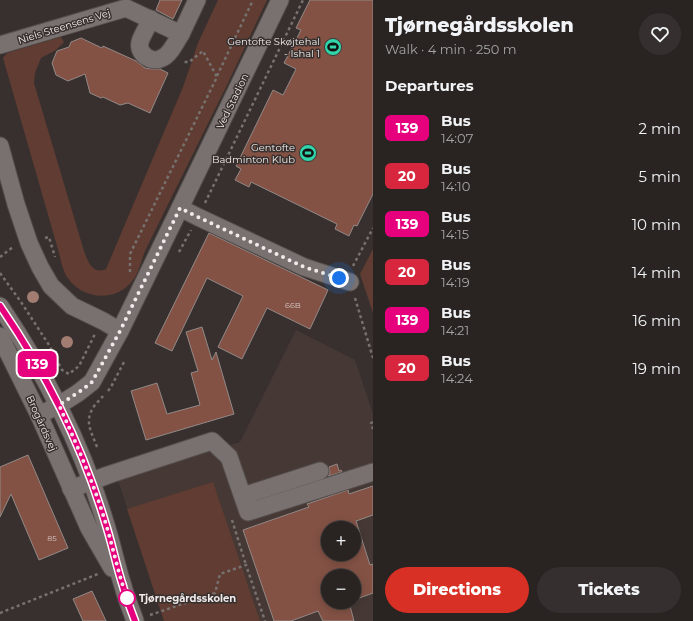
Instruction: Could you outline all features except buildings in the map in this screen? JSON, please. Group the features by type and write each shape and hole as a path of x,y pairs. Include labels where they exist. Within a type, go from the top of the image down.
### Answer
{"street":[{"path":"151,19 140,42 141,51 146,57 154,60 162,58 168,53 181,34 196,0"},
{"name":"Ved Stadion","path":"39,414 59,405 92,382 120,331 280,0"},
{"name":"Niels Steensens Vej","path":"0,45 126,8 181,34"},
{"path":"0,146 16,204 29,243 40,268 51,286 72,306 120,331"},
{"path":"180,208 304,267 350,282"},
{"name":"Brogårdsvej","path":"0,306 16,329 38,366 59,405 76,443 105,521 123,587 135,621"},
{"name":"Brogårdsvej","path":"0,336 39,414 88,528 123,587"},
{"path":"71,489 108,475 212,441 228,456 246,504"},
{"path":"246,504 320,471"},
{"path":"246,504 373,472"}],"path":[{"path":"129,276 130,254 253,0"},
{"path":"203,208 304,0"},
{"path":"182,62 189,62 203,51 217,77"},
{"path":"373,228 350,273 350,282 373,358"},
{"path":"177,255 191,230"},
{"path":"49,237 55,257"},
{"path":"0,257 12,248"},
{"path":"0,272 49,345 62,370 69,374 79,366 96,332"},
{"path":"108,475 88,423 89,416 93,407 112,387 125,360"},
{"path":"373,422 371,423 373,429"},
{"path":"246,504 232,518 265,621"},
{"path":"135,621 215,593 220,574 246,565"},
{"path":"0,613 87,578"}],"shaded area":[{"path":"218,0 267,0 145,251 135,277 126,287 109,295 99,296 81,290 73,285 63,269 3,58 7,53 61,37 64,42 56,50 41,58 35,73 34,83 87,259 94,269 106,269 183,87 198,43"},
{"path":"373,249 373,313 360,274"},
{"name":"Tjørnegårdsskolen","path":"296,330 355,360 373,414 373,621 164,621 118,480 240,442"},
{"path":"213,482 260,621 164,621 127,509"}],"bus line":[{"name":"139","path":"0,306 16,329 38,366 59,405 76,443 105,521 123,587 135,621"}],"place":[{"name":"Gentofte Skøjtehal - Ishal 1","path":"333,47"},
{"name":"Gentofte Badminton Klub","path":"308,153"},
{"name":"Tjørnegårdsskolen","path":"127,598"}],"route":[{"path":"127,598 105,521 91,481 59,405 92,382 120,331 180,208 304,267 339,278"}]}
